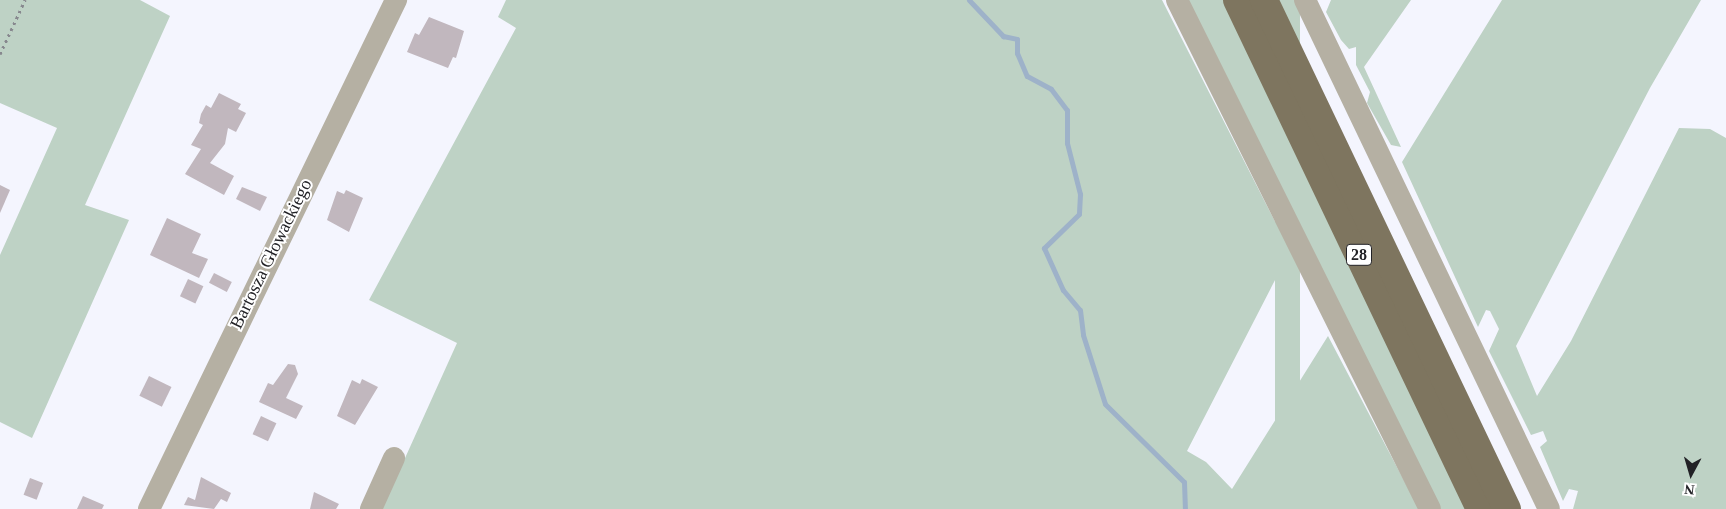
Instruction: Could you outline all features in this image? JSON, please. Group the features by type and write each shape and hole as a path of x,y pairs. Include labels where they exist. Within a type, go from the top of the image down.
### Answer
{"main road":[{"name":"28","path":"1237,0 1480,509"},
{"name":"28","path":"1264,0 1507,509"}],"street":[{"name":"Bartosza Głowackiego","path":"149,509 396,0"},
{"path":"1177,0 1430,509"},
{"path":"1305,0 1549,509"},
{"path":"371,509 394,458"}],"path":[{"path":"0,54 25,0"}],"green space":[{"path":"0,0 140,0 170,16 85,205 129,220 32,438 0,422 0,255 57,128 0,103"},
{"path":"506,0 1162,0 1290,251 1187,451 1206,462 1232,489 1328,336 1419,509 382,509 457,343 369,300 516,28 498,17"},
{"path":"1181,0 1226,0 1469,509 1434,509"},
{"path":"1275,0 1300,0 1300,509 1275,509"},
{"path":"1331,0 1411,0 1364,67 1401,147 1391,145 1367,103 1370,92 1356,65 1356,47 1349,49 1341,40 1326,12"},
{"path":"1502,0 1701,0 1650,88 1516,346 1537,396 1571,341 1679,128 1710,129 1726,138 1726,509 1573,509 1578,491 1569,489 1563,501 1540,447 1547,441 1543,431 1531,435 1489,351 1499,329 1490,311 1486,310 1478,327 1402,162"}],"building":[{"path":"429,17 464,31 456,58 453,57 448,68 407,52 415,33 419,35"},
{"path":"219,93 241,104 238,109 246,113 236,132 228,128 225,144 210,163 234,176 224,195 185,174 201,149 191,145 203,125 199,123 201,114 206,105 211,108"},
{"path":"0,185 10,190 0,213"},
{"path":"242,187 267,197 260,211 236,199"},
{"path":"346,190 363,198 349,232 327,220 337,191 344,194"},
{"path":"167,218 201,234 192,253 208,259 199,278 150,255"},
{"path":"214,273 232,282 227,292 209,283"},
{"path":"188,279 203,286 195,303 180,296"},
{"path":"288,364 295,365 298,374 286,398 303,406 296,419 259,402 268,383 273,385"},
{"path":"149,376 171,387 162,407 139,396"},
{"path":"362,379 378,387 355,425 337,416 352,380 360,384"},
{"path":"261,416 276,423 268,441 253,434"},
{"path":"201,477 231,493 227,502 221,499 214,509 184,505 188,497 195,500"},
{"path":"30,478 43,483 37,500 24,495"},
{"path":"314,492 339,504 336,509 310,509"},
{"path":"83,496 104,505 102,509 77,509"}],"waterway":[{"path":"969,0 1003,36 1017,39 1017,53 1027,76 1051,89 1067,110 1067,143 1080,194 1079,214 1044,248 1063,290 1080,310 1083,335 1105,404 1184,482 1185,509"}]}
